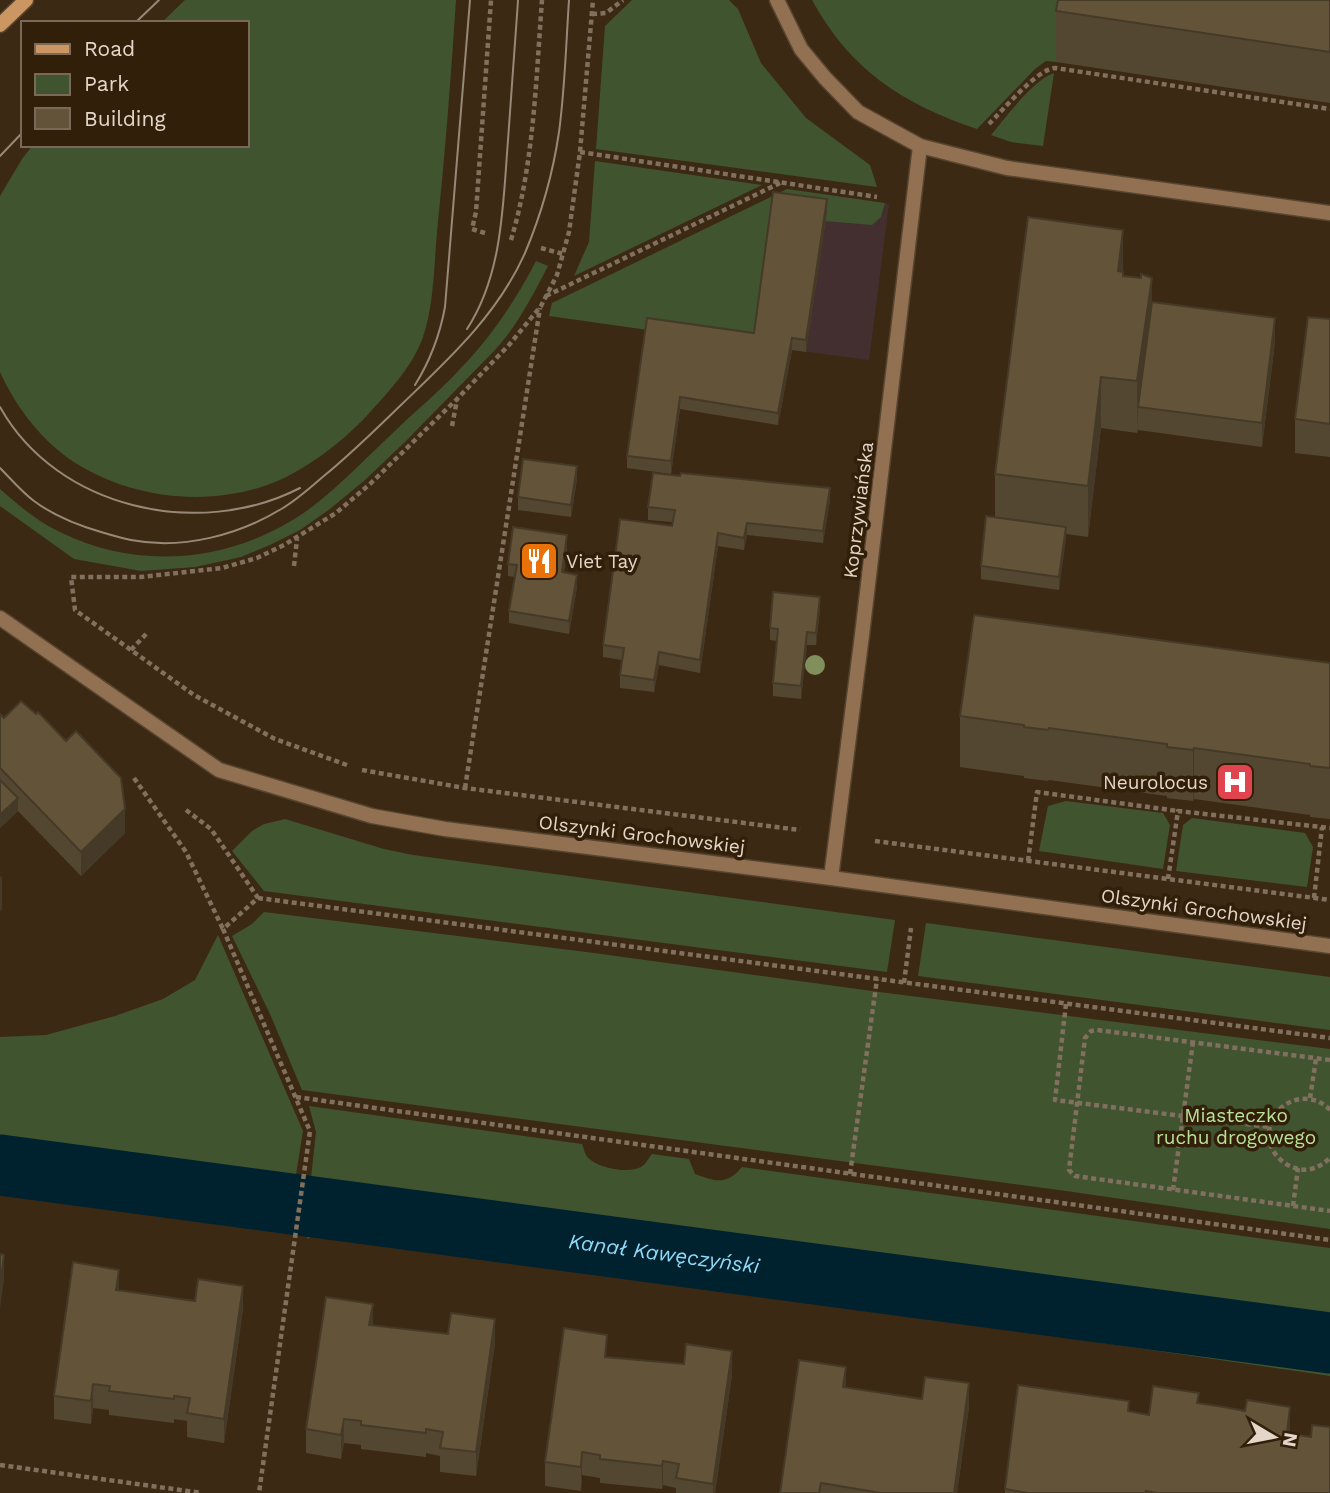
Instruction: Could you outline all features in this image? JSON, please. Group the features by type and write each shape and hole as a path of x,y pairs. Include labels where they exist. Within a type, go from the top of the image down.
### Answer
{"main road":[{"path":"0,25 26,0"}],"street":[{"path":"777,0 801,49 858,112 920,146 1007,168 1330,213"},
{"name":"Koprzywiańska","path":"831,878 920,146"},
{"name":"Olszynki Grochowskiej","path":"0,618 219,770 372,816 405,823 1330,946"}],"path":[{"path":"485,233 472,229 476,212 491,0"},
{"path":"511,240 521,207 526,169 542,0"},
{"path":"465,788 541,306 557,275 569,232 580,152 593,0"},
{"path":"592,14 606,13 623,0"},
{"path":"987,126 1032,80 1048,68 1330,109"},
{"path":"580,152 882,198"},
{"path":"545,296 781,182"},
{"path":"541,248 564,254"},
{"path":"541,306 509,345 457,399 370,484 336,513 268,554 222,568 141,577 71,577 75,610 194,695 275,739 356,769 465,788 1330,900"},
{"path":"452,426 457,399"},
{"path":"294,566 297,538"},
{"path":"131,650 148,632"},
{"path":"134,778 186,852 223,929 310,1131 259,1493"},
{"path":"1028,861 1037,792 1330,828"},
{"path":"186,810 211,829 258,898 1330,1038"},
{"path":"1168,879 1178,811"},
{"path":"1314,898 1322,827"},
{"path":"223,929 258,898"},
{"path":"904,983 911,930"},
{"path":"850,1174 877,979"},
{"path":"1066,1004 1055,1100 1270,1126"},
{"path":"1330,1060 1091,1031 1085,1038 1069,1170 1075,1176 1330,1211"},
{"path":"1172,1190 1193,1042"},
{"path":"1310,1098 1316,1059"},
{"path":"296,1097 1330,1240"},
{"path":"1330,1110 1326,1105 1310,1098 1292,1100 1277,1111 1270,1126 1270,1143 1278,1158 1291,1167 1308,1170 1319,1167 1330,1158"},
{"path":"1293,1206 1298,1168"},
{"path":"0,1465 202,1493"}],"shaded area":[{"path":"885,203 889,204 869,360 754,345 773,204 881,217"}],"green space":[{"path":"185,0 456,0 433,285 427,325 419,347 387,393 341,440 293,474 254,489 227,495 171,496 117,483 92,472 68,458 47,440 28,419 0,372 0,196 31,147 248,147 248,21 163,21"},
{"path":"632,0 729,0 738,9 761,63 806,118 870,165 877,187 596,149 605,26"},
{"path":"812,0 1065,0 1056,62 1046,61 1035,69 977,129 925,108 881,81 843,46"},
{"path":"1054,73 1043,146 1011,142 991,135 1037,83"},
{"path":"595,161 762,185 574,276 589,242"},
{"path":"787,189 885,203 881,217 872,225 825,221 754,345 549,316 552,303"},
{"path":"536,261 548,266 517,321 495,350 365,480 300,530 270,545 241,557 195,567 141,571 74,559 0,506 0,489 28,513 52,528 91,545 124,553 157,556 189,555 222,549 284,525 323,498 471,357 511,304"},
{"path":"1066,801 1163,813 1170,825 1163,869 1039,851 1048,806"},
{"path":"1192,818 1305,833 1313,847 1307,887 1176,871 1183,825"},
{"path":"285,819 413,855 895,920 887,972 264,891 232,851 252,831 264,824"},
{"name":"Miasteczko ruchu drogowego","path":"264,912 1330,1049 1330,1229 1059,1190 302,1090 270,1014 232,936 252,924"},
{"path":"926,923 1330,977 1330,1030 918,976"},
{"path":"218,935 303,1131 287,1231 0,1195 0,1037 46,1035 115,1016 163,999 195,980"},
{"path":"309,1106 582,1144 590,1160 620,1170 641,1167 652,1154 689,1159 695,1174 715,1180 731,1177 742,1167 1330,1248 1330,1376 317,1234 307,1239 315,1178 311,1178 316,1132"}],"building":[{"path":"1058,0 1330,0 1330,52 1056,11"},
{"path":"773,192 827,199 806,340 792,338 778,413 680,397 671,461 627,456 647,318 754,333"},
{"path":"1028,217 1123,230 1118,271 1123,272 1123,276 1141,278 1141,274 1152,278 1137,381 1101,377 1088,486 995,474"},
{"path":"1152,302 1275,318 1262,423 1138,407"},
{"path":"1308,317 1330,319 1330,424 1295,419"},
{"path":"523,459 577,466 571,505 518,497"},
{"path":"653,473 680,476 681,473 830,488 823,531 747,523 744,538 718,533 700,660 659,652 654,680 620,675 624,648 603,645 620,519 672,526 675,510 648,507"},
{"path":"986,516 1066,527 1059,577 981,566"},
{"path":"513,527 567,535 562,572 577,575 569,621 509,611 517,565 508,564"},
{"path":"773,592 820,597 816,633 807,632 801,686 773,683 778,629 770,628"},
{"path":"974,615 1330,663 1330,768 960,716"},
{"path":"21,701 36,714 38,712 66,741 76,731 121,778 125,809 81,852 0,768 0,714 4,718"},
{"path":"0,780 18,798 0,815"},
{"path":"0,1254 4,1255 0,1285"},
{"path":"73,1262 119,1270 116,1290 195,1301 198,1279 243,1286 224,1419 187,1413 190,1398 174,1396 174,1399 109,1391 110,1386 93,1384 91,1401 54,1396"},
{"path":"326,1297 373,1304 369,1325 448,1334 451,1313 495,1319 476,1452 440,1448 443,1432 426,1429 426,1433 361,1425 361,1421 344,1419 341,1435 306,1429"},
{"path":"564,1328 607,1335 605,1357 684,1364 686,1344 732,1351 713,1484 676,1478 679,1464 663,1461 662,1466 600,1459 600,1455 582,1452 581,1467 545,1462"},
{"path":"799,1360 846,1367 843,1387 922,1399 925,1377 969,1383 954,1493 881,1493 821,1483 819,1493 780,1493"},
{"path":"1018,1385 1129,1401 1128,1411 1149,1415 1153,1386 1199,1393 1197,1403 1245,1411 1247,1400 1290,1407 1287,1433 1311,1437 1312,1425 1330,1427 1330,1493 1028,1493 1005,1489"}],"waterway":[{"name":"Kanał Kawęczyński","path":"0,1165 1330,1343"}],"tram line":[{"path":"137,21 159,0"},
{"path":"415,385 434,347 445,307 470,0"},
{"path":"467,329 488,285 499,238 518,0"},
{"path":"0,468 30,497 58,516 108,534 151,543 190,541 229,533 266,518 304,493 345,458 454,353 487,316 514,275 536,224 553,163 563,99 569,0"},
{"path":"0,156 21,134"},
{"path":"0,407 25,442 57,470 93,491 134,505 176,512 219,512 260,504 300,488"}],"place":[{"name":"Viet Tay","path":"539,561"},
{"name":"Neurolocus","path":"1235,782"}]}
